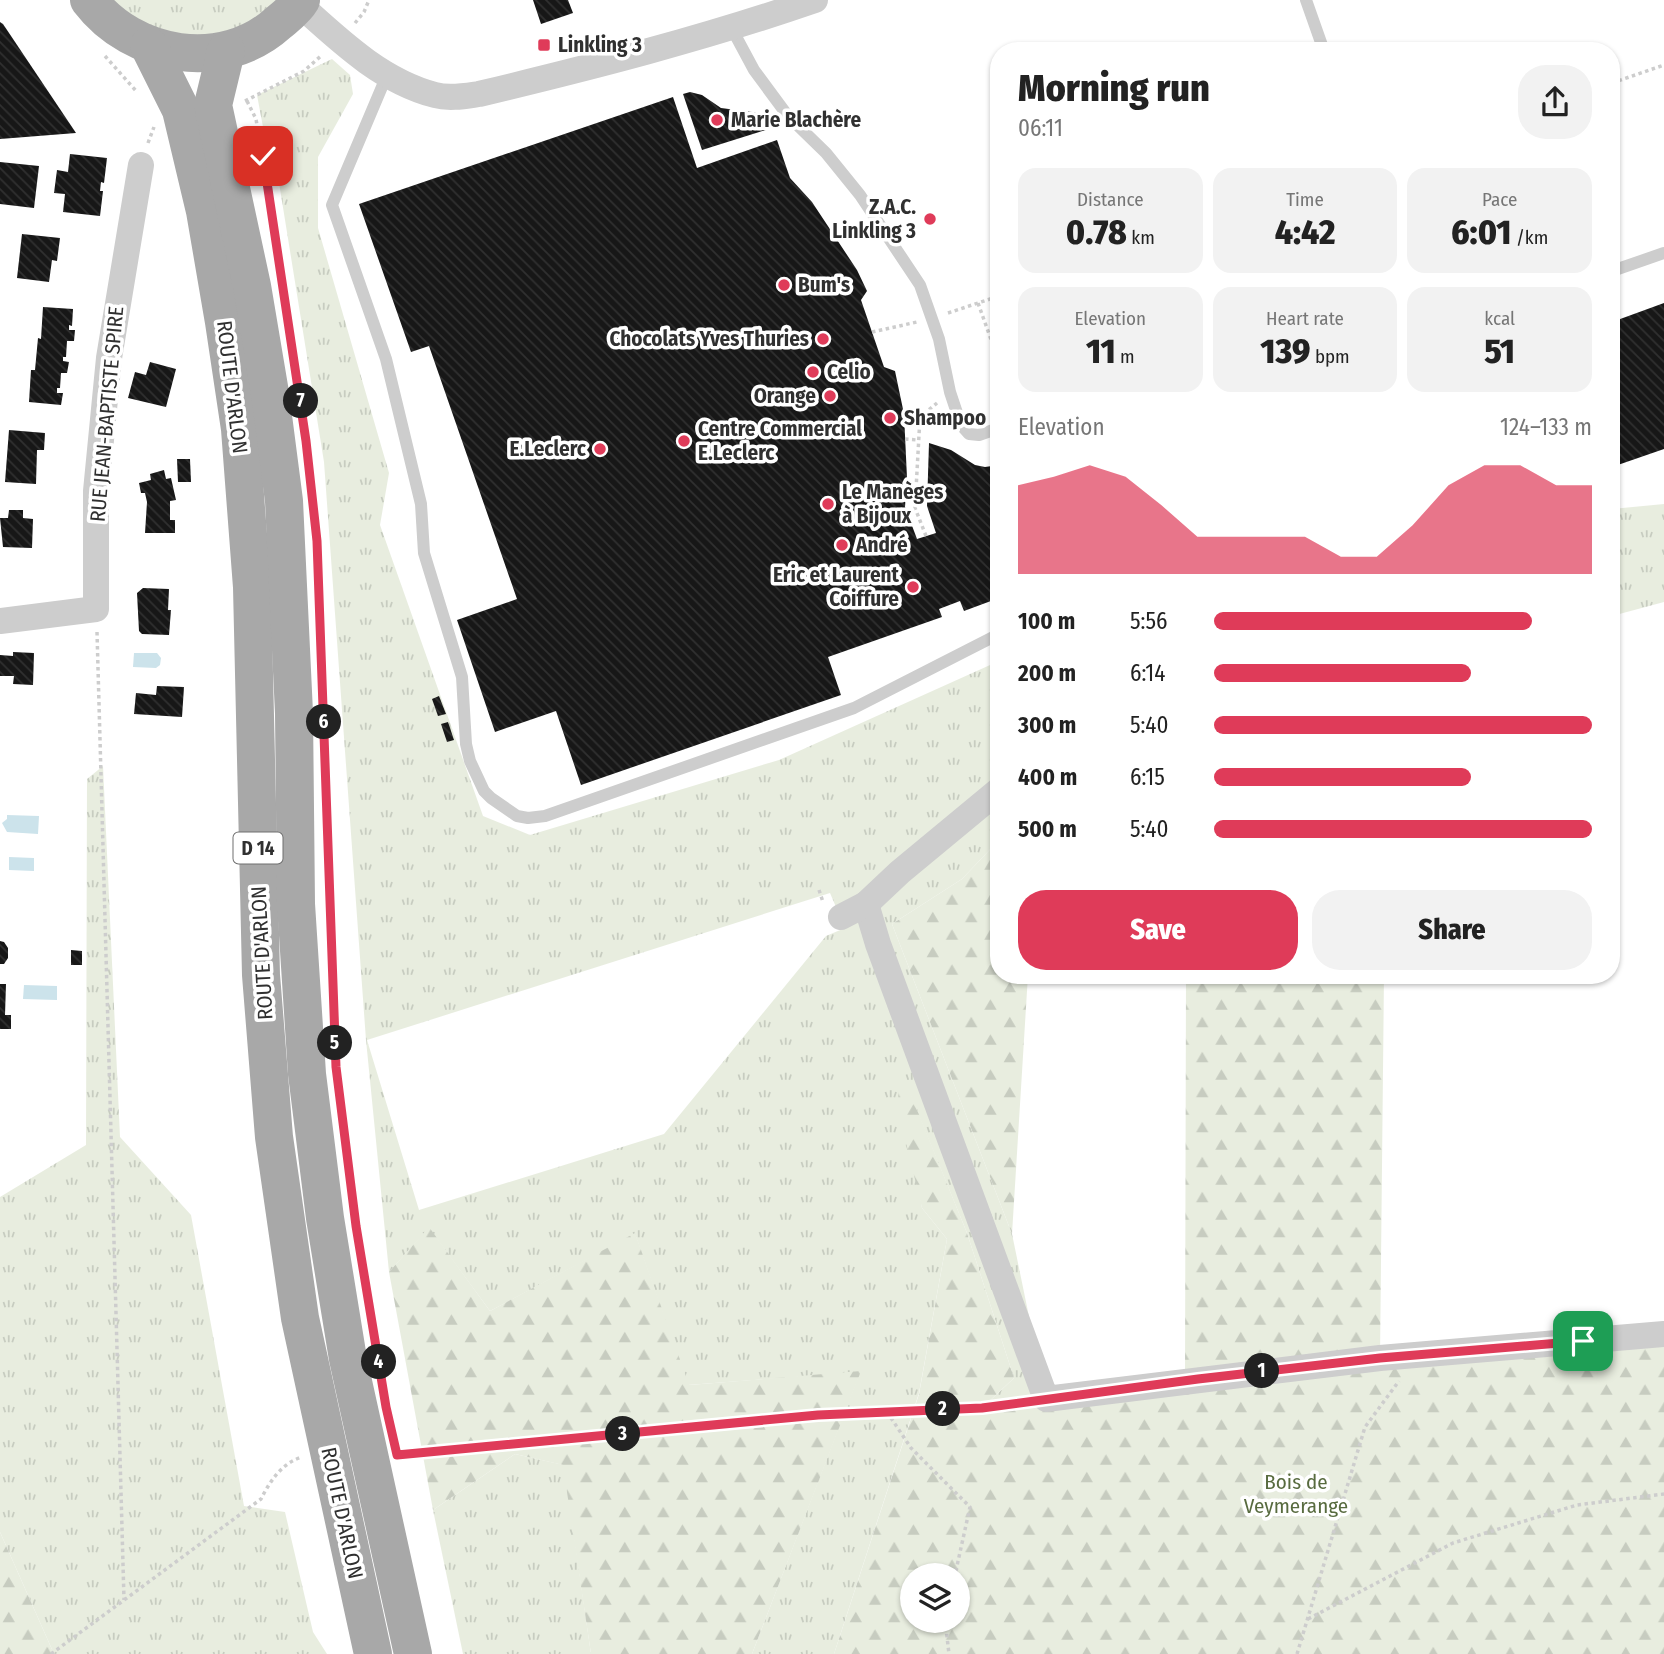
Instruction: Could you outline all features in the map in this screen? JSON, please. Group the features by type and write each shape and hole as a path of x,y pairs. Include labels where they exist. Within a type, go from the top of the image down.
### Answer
{"main road":[{"path":"89,0 99,13 122,32 149,46 187,54 226,51 267,33 300,2"},
{"name":"ROUTE D'ARLON","path":"149,46 181,110 205,211 225,322 240,429 252,587 261,975 274,1137 300,1318 373,1654"},
{"name":"ROUTE D'ARLON","path":"226,51 213,105 252,286 284,501 294,713 296,904 307,1074 325,1217 348,1359 413,1654"}],"street":[{"path":"300,2 340,40 387,75 436,95 479,94 624,59 732,29 815,0"},
{"name":"RUE JEAN-BAPTISTE SPIRE","path":"96,609 98,464 109,358 141,165"},
{"path":"0,621 96,609"},
{"path":"841,917 866,904 900,872 990,797"},
{"path":"866,904 878,944 1046,1399 1420,1354 1664,1334"}],"lane":[{"path":"1307,0 1321,42"},
{"path":"732,29 754,71 788,116 826,153 860,195 920,285 961,425 969,434 979,435 990,431"},
{"path":"387,75 332,205 386,359 421,504 424,553 462,677 466,744 470,761 484,791 491,798 517,816 545,816 854,708 990,639"},
{"path":"1620,268 1664,253"}],"path":[{"path":"280,265 256,119 247,101 303,71 340,40 364,12 369,0"},
{"path":"1620,80 1664,65"},
{"path":"141,165 155,125"},
{"path":"872,332 932,319 990,299"},
{"path":"978,303 990,337"},
{"path":"926,536 915,508 920,417 950,392"},
{"path":"905,439 918,440"},
{"path":"96,609 124,1600"},
{"path":"327,818 333,984"},
{"path":"1297,1654 1365,1427 1420,1354"},
{"path":"397,1455 818,1415 982,1408 1046,1399"},
{"path":"887,1412 911,1448 970,1507 958,1563"},
{"path":"51,1654 261,1499 272,1479 293,1460 328,1450"},
{"path":"1308,1619 1453,1543 1577,1504 1664,1494"},
{"path":"945,1633 949,1654"}],"green space":[{"path":"109,0 285,0 237,35 162,37"},
{"path":"332,59 350,75 353,94 318,157 318,228 389,473 380,525 483,816 530,835 779,760 990,665 990,849 962,879 892,924 1012,1234 1046,1399 982,1408 1014,1378 967,1233 899,1067 922,1208 947,1239 919,1393 834,1654 752,1654 860,1372 688,1385 635,1234 490,1311 429,1228 389,1272 366,1040 324,462 276,164 263,127 257,95","holes":["830,893 845,928 826,936 664,1134 419,1210 367,1040"]},
{"path":"1664,504 1664,602 1620,614 1620,508"},
{"path":"103,766 120,1137 191,1215 244,1506 285,1512 313,1632 327,1654 54,1654 0,1532 0,1197 86,1145 87,779"},
{"path":"990,849 990,984 1027,984 1012,1234 892,924 962,879"},
{"name":"Bois de Veymerange","path":"1186,984 1384,984 1380,1358 1664,1334 1664,1654 834,1654 919,1394 947,1239 922,1208 898,1110 899,1065 967,1233 1014,1378 983,1407 1185,1379"},
{"path":"429,1227 490,1311 635,1233 689,1385 861,1371 752,1654 591,1654 563,1465 515,1454 433,1510 389,1272"},
{"path":"515,1454 564,1465 591,1654 463,1654 433,1510"},
{"path":"0,1532 54,1654 0,1654"}],"water":[{"path":"134,653 157,653 161,658 160,665 156,668 133,667"},
{"path":"7,815 39,816 38,834 7,832 2,823 7,819"},
{"path":"9,857 34,858 34,871 9,870"},
{"path":"24,985 57,986 57,1000 23,999"}],"building":[{"path":"533,0 568,0 573,13 541,24"},
{"path":"0,22 3,24 76,133 0,139"},
{"path":"690,92 702,95 721,108 760,113 772,128 702,150 683,94"},
{"name":"Centre Commercial E.Leclerc","path":"673,97 697,168 777,140 790,178 812,202 857,270 867,291 861,300 884,367 895,371 904,414 907,478 905,507 917,539 936,533 927,506 929,443 951,450 975,465 990,466 990,601 964,611 960,601 939,609 942,617 828,657 841,695 581,785 556,711 495,732 457,620 517,599 429,346 411,352 359,204"},
{"path":"70,154 107,158 104,183 101,182 100,191 103,191 100,216 63,212 65,194 54,193 57,170 68,172"},
{"path":"0,162 39,166 34,208 0,204"},
{"path":"22,234 60,238 57,261 52,260 49,282 17,278"},
{"path":"1664,303 1664,449 1620,464 1620,319"},
{"path":"43,307 73,309 72,326 69,325 69,330 75,330 74,341 67,341 66,357 63,357 63,361 69,362 67,373 61,373 60,388 57,388 57,393 63,393 61,405 29,402 31,370 35,370 38,338 41,339"},
{"path":"150,362 176,369 166,407 128,398 135,372 146,375"},
{"path":"9,430 45,433 44,450 37,450 36,484 5,482"},
{"path":"177,459 190,459 191,482 178,482"},
{"path":"164,470 166,479 171,478 176,500 170,501 170,520 175,520 175,533 145,533 147,502 139,483 151,480 150,474"},
{"path":"9,510 23,510 23,518 33,519 32,548 3,547 0,518 8,518"},
{"path":"143,588 169,589 169,635 142,634 139,631 137,593"},
{"path":"13,652 34,653 33,685 13,684 14,676 0,676 0,655 13,656"},
{"path":"157,686 184,687 182,717 134,714 136,693 156,695"},
{"path":"439,696 446,714 438,716 432,699"},
{"path":"448,722 454,740 447,742 441,724"},
{"path":"0,941 8,948 8,958 4,964 0,964"},
{"path":"71,950 82,951 82,965 71,965"},
{"path":"0,984 6,984 5,1015 11,1015 11,1029 0,1029"}],"place":[{"name":"Linkling 3","path":"544,45"},
{"name":"Marie Blachère","path":"717,120"},
{"name":"Z.A.C. Linkling 3","path":"930,219"},
{"name":"Bum's","path":"784,285"},
{"name":"Chocolats Yves Thuries","path":"823,339"},
{"name":"Celio","path":"813,372"},
{"name":"Orange","path":"830,396"},
{"name":"Shampoo","path":"890,418"},
{"name":"Centre Commercial E.Leclerc","path":"684,441"},
{"name":"E.Leclerc","path":"600,449"},
{"name":"Le Manèges à Bijoux","path":"828,504"},
{"name":"André","path":"842,545"},
{"name":"Eric et Laurent Coiffure","path":"913,587"}],"route":[{"path":"263,156 306,441 317,541 336,1067 356,1226 386,1407 397,1455 818,1415 982,1408 1380,1358 1583,1341"}]}
